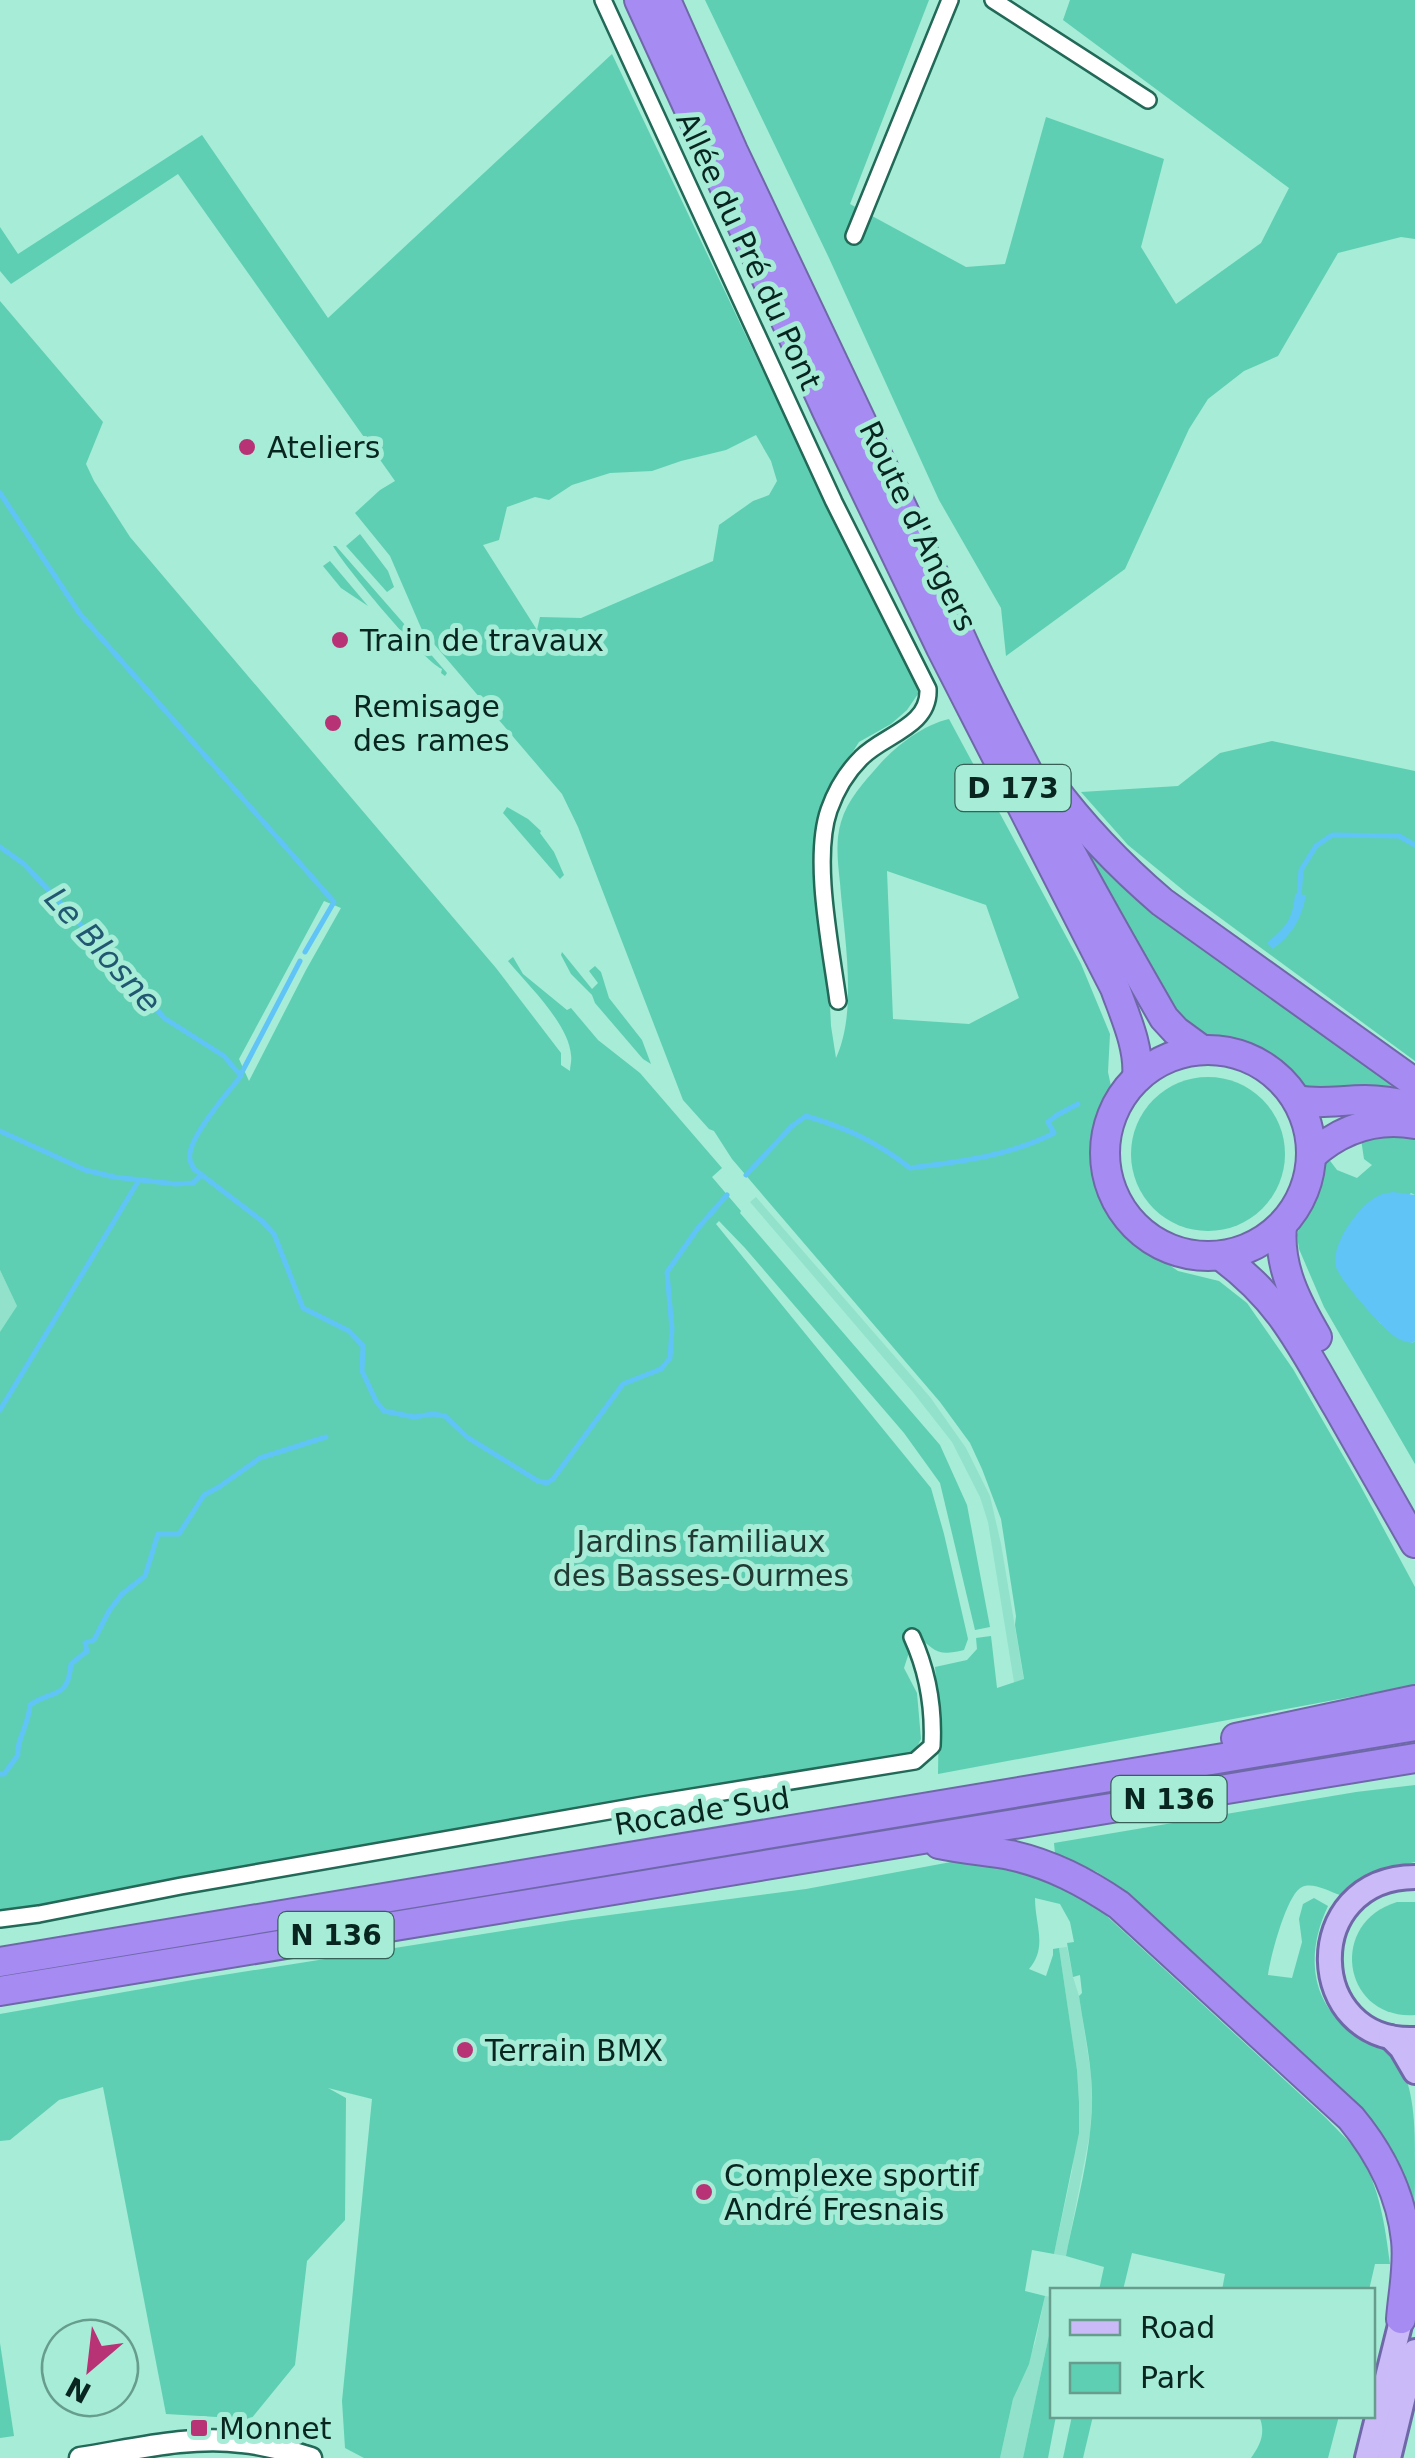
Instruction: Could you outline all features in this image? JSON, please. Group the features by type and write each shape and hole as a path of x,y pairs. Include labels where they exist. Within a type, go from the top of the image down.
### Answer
{"highway":[{"name":"Route d'Angers","path":"639,0 940,648 1114,988 1133,1041 1136,1078"},
{"name":"Route d'Angers","path":"666,0 965,648 1098,904 1164,1018 1202,1050"},
{"path":"937,581 962,612 1048,781 1092,836 1162,902 1415,1083"},
{"path":"1202,1050 1220,1050 1272,1072 1297,1100 1308,1127 1312,1156 1303,1194 1282,1226 1254,1246 1222,1256 1178,1252 1141,1232 1114,1198 1106,1166 1106,1134 1122,1094 1160,1061 1202,1050"},
{"path":"1297,1100 1316,1104 1385,1101 1415,1108"},
{"path":"1312,1156 1338,1134 1356,1127 1382,1122 1415,1124"},
{"path":"1282,1226 1282,1255 1297,1302 1415,1508"},
{"path":"1222,1256 1256,1283 1298,1337 1415,1543"},
{"path":"1106,1776 1138,1758 1415,1700"},
{"name":"Rocade Sud","path":"0,1962 1415,1726"},
{"name":"N 136","path":"0,1991 1415,1758"},
{"path":"923,1840 1010,1855 1089,1885 1119,1905 1350,2118 1373,2146 1397,2200 1406,2241 1401,2319"}],"main road":[{"path":"1415,1877 1392,1878 1357,1896 1343,1911 1329,1948 1329,1967 1342,2004 1356,2019 1401,2048 1415,2072"},
{"path":"1390,2038 1415,2039"},
{"path":"1366,2458 1415,2273"},
{"path":"1389,2458 1415,2351"}],"street":[{"name":"Allée du Pré du Pont","path":"603,0 826,484 928,690 918,717 872,748 851,770 839,788 825,824 823,881 838,1001"},
{"path":"854,236 950,0"},
{"path":"993,0 1148,100"},
{"path":"0,1919 915,1760 932,1746 934,1716 922,1660 912,1637"},
{"path":"80,2458 206,2441 240,2441 297,2456"}],"shaded area":[{"path":"756,1197 930,1397 966,1448 990,1496 1024,1681 1014,1682 988,1522 952,1442 750,1202"},
{"path":"0,1270 17,1306 0,1335"},
{"path":"1067,1947 1079,1996 1092,2101 1090,2133 1066,2256 1054,2254 1072,2171 1079,2102 1059,1948"},
{"path":"1045,2296 1050,2297 1050,2330 1023,2458 1000,2458 1013,2399 1035,2343"}],"green space":[{"path":"705,0 929,0 850,204 966,267 1005,264 1046,117 1164,159 1141,247 1176,304 1261,243 1289,188 1063,20 1070,0 1415,0 1415,239 1401,237 1338,253 1278,356 1244,371 1208,399 1189,429 1125,569 1006,656 1001,608 939,500"},
{"path":"612,54 920,691 891,724 859,742 838,775 821,815 831,1026 836,1058 843,1039 848,996 838,852 841,822 857,791 886,758 920,731 949,719 1081,964 1110,1034 1108,1072 1112,1091 1098,1128 1094,1155 1100,1192 1123,1229 1149,1251 1178,1271 1219,1281 1247,1303 1293,1369 1415,1587 1415,1685 938,1774 935,1667 967,1660 977,1649 976,1638 991,1636 997,1688 1024,1679 1001,1519 982,1469 970,1443 940,1402 732,1159 714,1131 683,1100 562,794 422,630 390,556 355,513 395,481 178,174 11,284 0,271 0,227 18,254 202,135 328,318","holes":["756,435 777,481 769,495 753,501 719,525 713,561 581,618 540,617 537,630 483,545 499,540 507,507 535,497 549,500 572,485 610,473 652,471 726,450","887,871 986,905 1019,998 969,1024 893,1019"]},
{"name":"Jardins familiaux des Basses-Ourmes","path":"0,301 103,422 86,464 130,537 496,968 561,1053 561,1065 570,1071 571,1055 563,1030 508,961 513,957 523,974 567,1010 571,1008 598,1040 640,1073 722,1168 712,1177 740,1213 940,1445 967,1505 990,1627 975,1630 940,1483 904,1433 719,1221 716,1224 931,1488 968,1639 964,1650 941,1652 915,1634 904,1668 917,1693 921,1739 913,1755 722,1784 0,1913 0,1332 17,1306 0,1270","holes":["324,901 341,908 306,970 249,1081 239,1059"]},
{"path":"360,534 388,571 394,587 387,592 346,546"},
{"path":"333,546 447,673 445,676 384,612"},
{"path":"330,561 368,606 341,588 323,566"},
{"path":"1272,741 1415,771 1415,1061 1189,895 1128,845 1081,792 1178,786 1220,753"},
{"path":"507,807 541,831 564,875 560,879 503,813"},
{"path":"1077,833 1396,1084 1393,1089 1314,1090 1257,1049 1198,1032 1174,1010"},
{"path":"562,952 592,989 598,983 589,971 595,966 601,972 609,998 642,1040 651,1064 571,974"},
{"path":"1208,1077 1237,1083 1262,1100 1279,1125 1285,1154 1279,1183 1262,1208 1237,1225 1208,1231 1179,1225 1154,1208 1137,1183 1131,1154 1137,1125 1154,1100 1179,1083"},
{"path":"1400,1134 1415,1139 1415,1195 1411,1193 1337,1268 1380,1323 1412,1343 1415,1341 1415,1464 1324,1307 1299,1249 1297,1235 1328,1158 1337,1170 1357,1178 1372,1165 1364,1159 1361,1139"},
{"path":"1415,1785 1415,1862 1371,1872 1340,1895 1316,1886 1302,1887 1285,1913 1268,1975 1292,1978 1302,1942 1299,1919 1303,1904 1314,1898 1328,1906 1315,1957 1319,1989 1337,2019 1391,2053 1401,2065 1413,2113 1414,2209 1403,2174 1380,2133 1337,2087 1126,1891 1097,1872 1055,1854 1054,1843"},
{"path":"951,1862 1028,1873 1098,1908 1326,2118 1359,2154 1380,2207 1390,2264 1375,2264 1369,2288 1222,2288 1225,2274 1132,2253 1123,2288 1099,2288 1104,2267 1066,2256 1089,2141 1091,2076 1079,1996 1080,1975 1073,1977 1067,1943 1074,1942 1070,1922 1060,1904 1035,1898 1039,1944 1029,1969 1046,1976 1053,1949 1059,1948 1077,2070 1079,2133 1054,2254 1032,2250 1025,2291 1045,2296 1029,2364 1013,2399 1000,2458 364,2458 345,2448 342,2401 372,2099 328,2088 346,2098 345,2220 307,2261 295,2365 251,2419 166,2414 103,2087 59,2100 10,2140 0,2141 0,2014 572,1920 806,1889"},
{"path":"1397,1902 1415,1902 1415,2015 1391,2012 1372,2002 1359,1987 1353,1968 1353,1948 1360,1929 1375,1913"},
{"path":"1050,2330 1050,2418 1056,2418 1048,2458 1023,2458"},
{"path":"0,2343 14,2436 0,2438"},
{"path":"1072,2418 1093,2418 1083,2458 1063,2458"},
{"path":"1260,2418 1338,2418 1328,2458 1251,2458 1262,2427"}],"water":[{"path":"1295,894 1306,895 1302,911 1291,932 1273,949 1267,943 1287,922"},
{"path":"1393,1192 1415,1195 1412,1343 1397,1338 1383,1326 1336,1267 1337,1248 1355,1217 1370,1201"}],"waterway":[{"path":"0,493 80,614 334,902 305,952"},
{"name":"Le Blosne","path":"1299,897 1301,870 1316,846 1332,835 1399,836 1415,845"},
{"name":"Le Blosne","path":"0,847 24,864 164,1018 224,1056 241,1076 197,1135 190,1153 191,1163 274,1234 303,1308 349,1331 363,1346 362,1371 384,1411 414,1417 445,1416 467,1437 547,1483 623,1384 661,1369 670,1358 672,1329 667,1272 727,1195"},
{"path":"241,1074 300,961"},
{"name":"Le Blosne","path":"746,1175 806,1116 861,1137 910,1168 984,1157 1037,1141 1054,1133 1048,1122 1078,1104"},
{"path":"0,1131 85,1170 114,1177 176,1184 193,1183 201,1175"},
{"path":"0,1410 139,1180"},
{"path":"0,1774 18,1755 30,1705 66,1684 71,1664 87,1651 85,1643 94,1640 122,1594 145,1576 158,1534 179,1534 204,1495 260,1458 326,1437"}],"place":[{"name":"Ateliers","path":"247,447"},
{"name":"Train de travaux","path":"340,640"},
{"name":"Remisage des rames","path":"333,723"},
{"name":"Terrain BMX","path":"465,2050"},
{"name":"Complexe sportif André Fresnais","path":"704,2192"},
{"name":"Monnet","path":"199,2428"}]}
